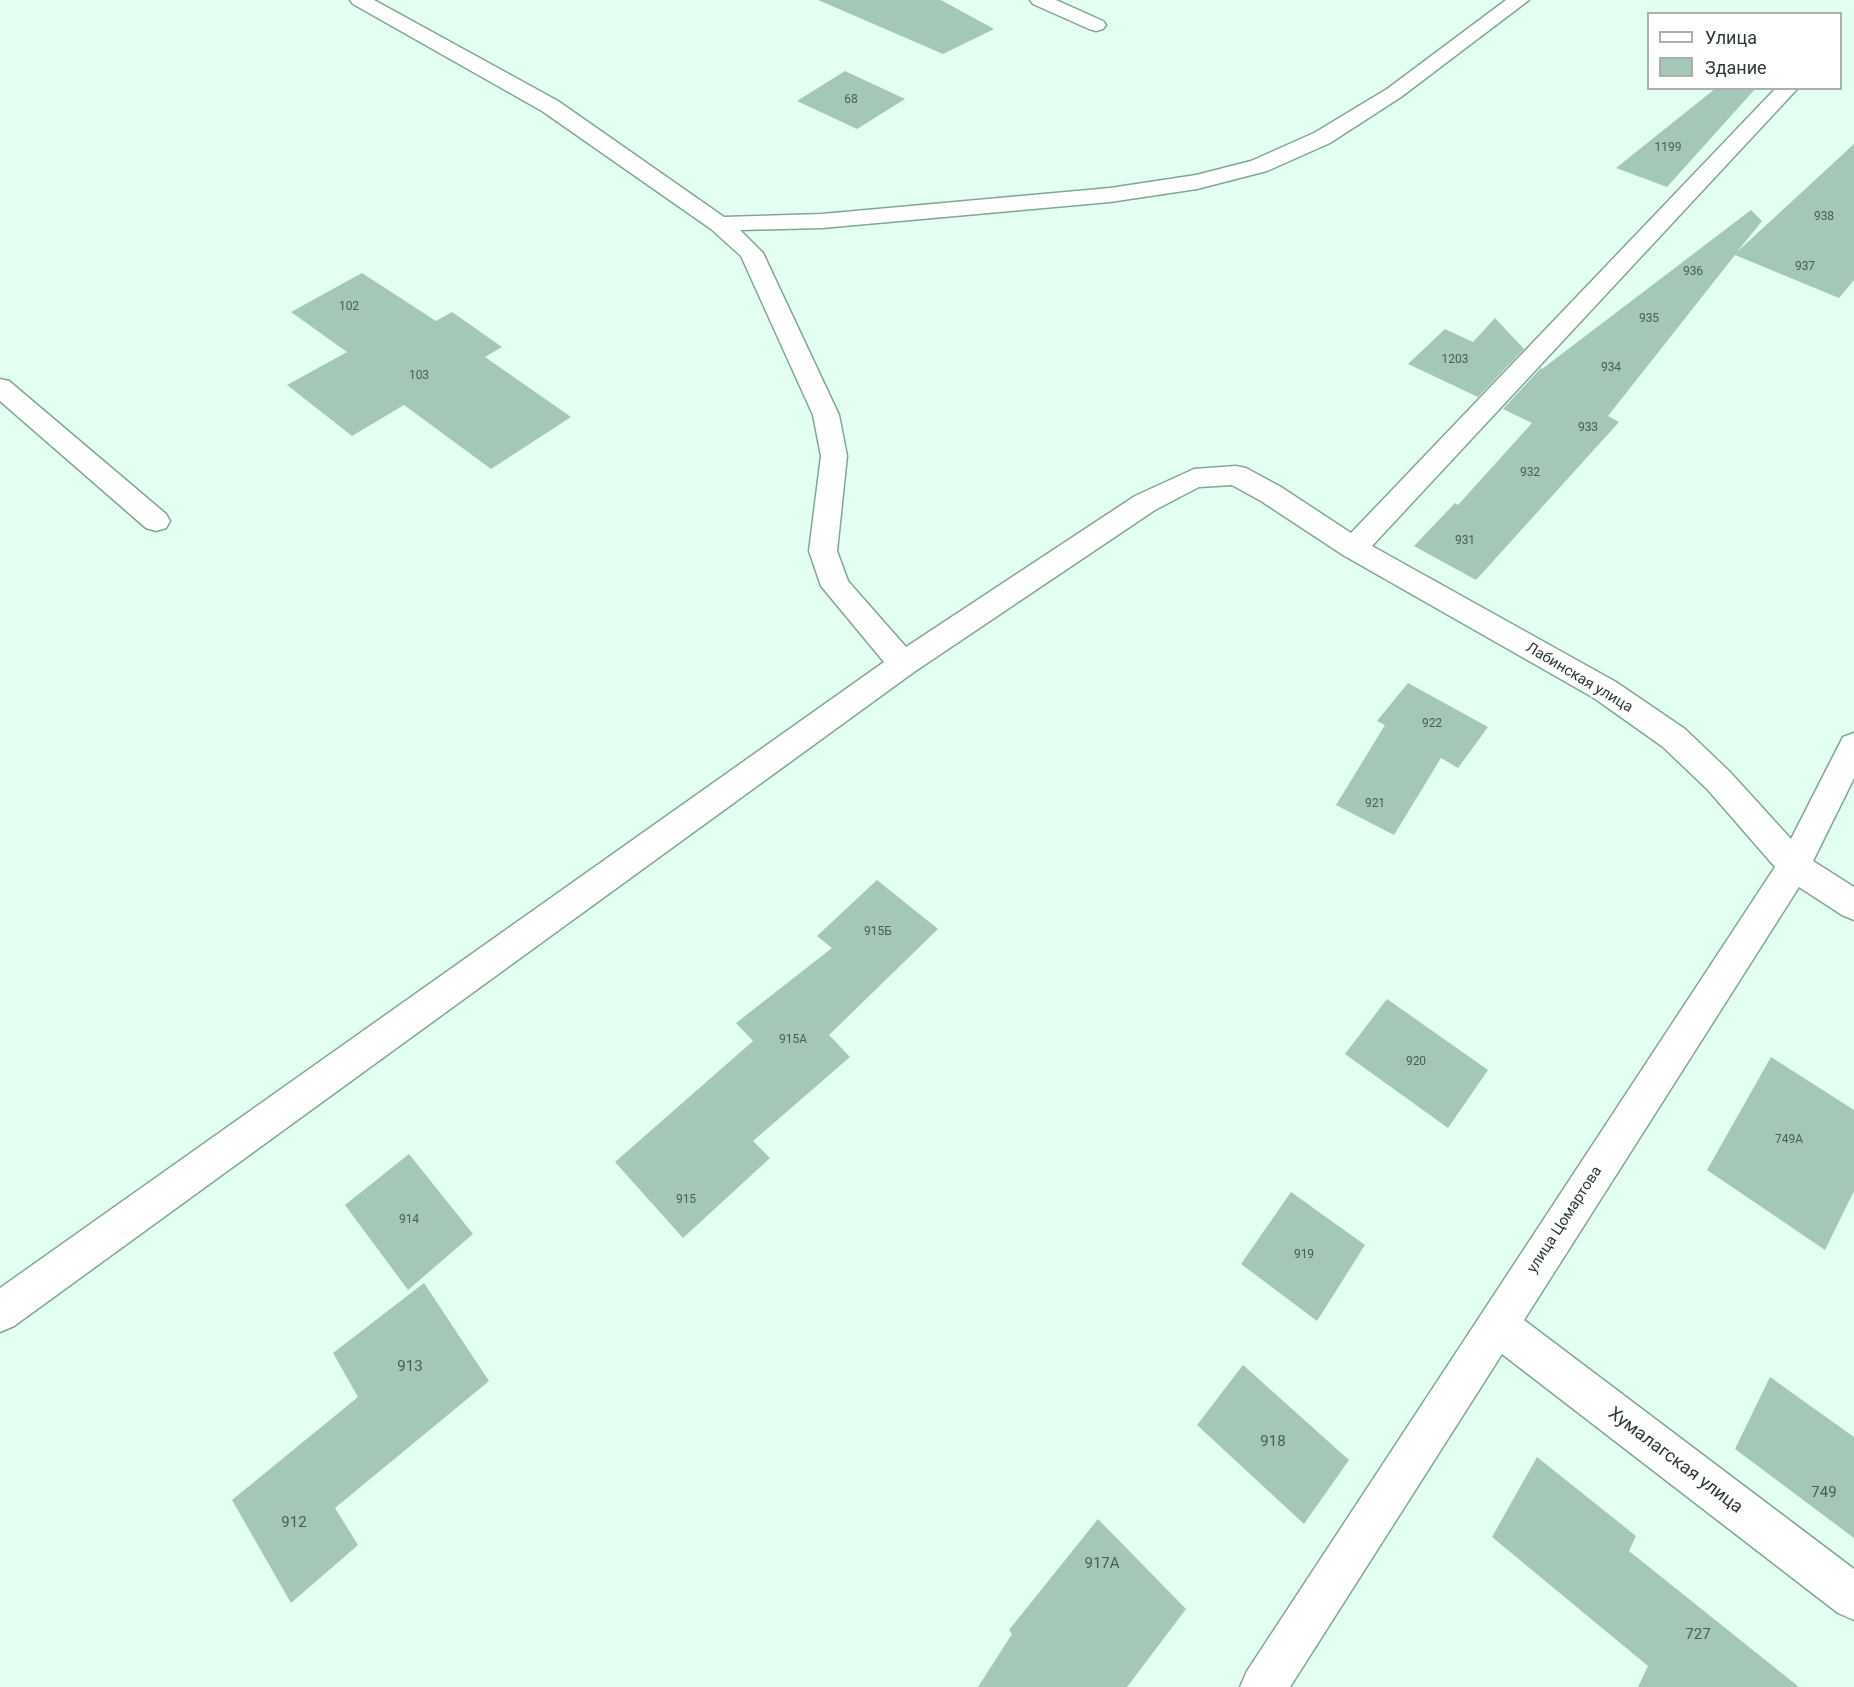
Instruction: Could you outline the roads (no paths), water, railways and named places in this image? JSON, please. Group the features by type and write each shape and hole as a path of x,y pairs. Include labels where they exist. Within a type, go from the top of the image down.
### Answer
{"street":[{"path":"360,0 550,106 719,224 751,253 826,416 834,456 823,551 835,586 903,664"},
{"path":"1040,0 1096,25"},
{"path":"719,224 822,221 1110,195 1197,182 1259,166 1322,138 1395,93 1519,0"},
{"path":"1353,548 1786,90"},
{"path":"0,387 156,521"},
{"name":"Лабинская улица","path":"0,1312 903,664 1145,503 1194,478 1236,475 1271,494 1353,548 1605,690 1674,738 1719,781 1794,866 1854,905"},
{"name":"улица Цомартова","path":"1263,1687 1794,866 1854,746"},
{"name":"Хумалагская улица","path":"1497,1325 1854,1597"}]}
